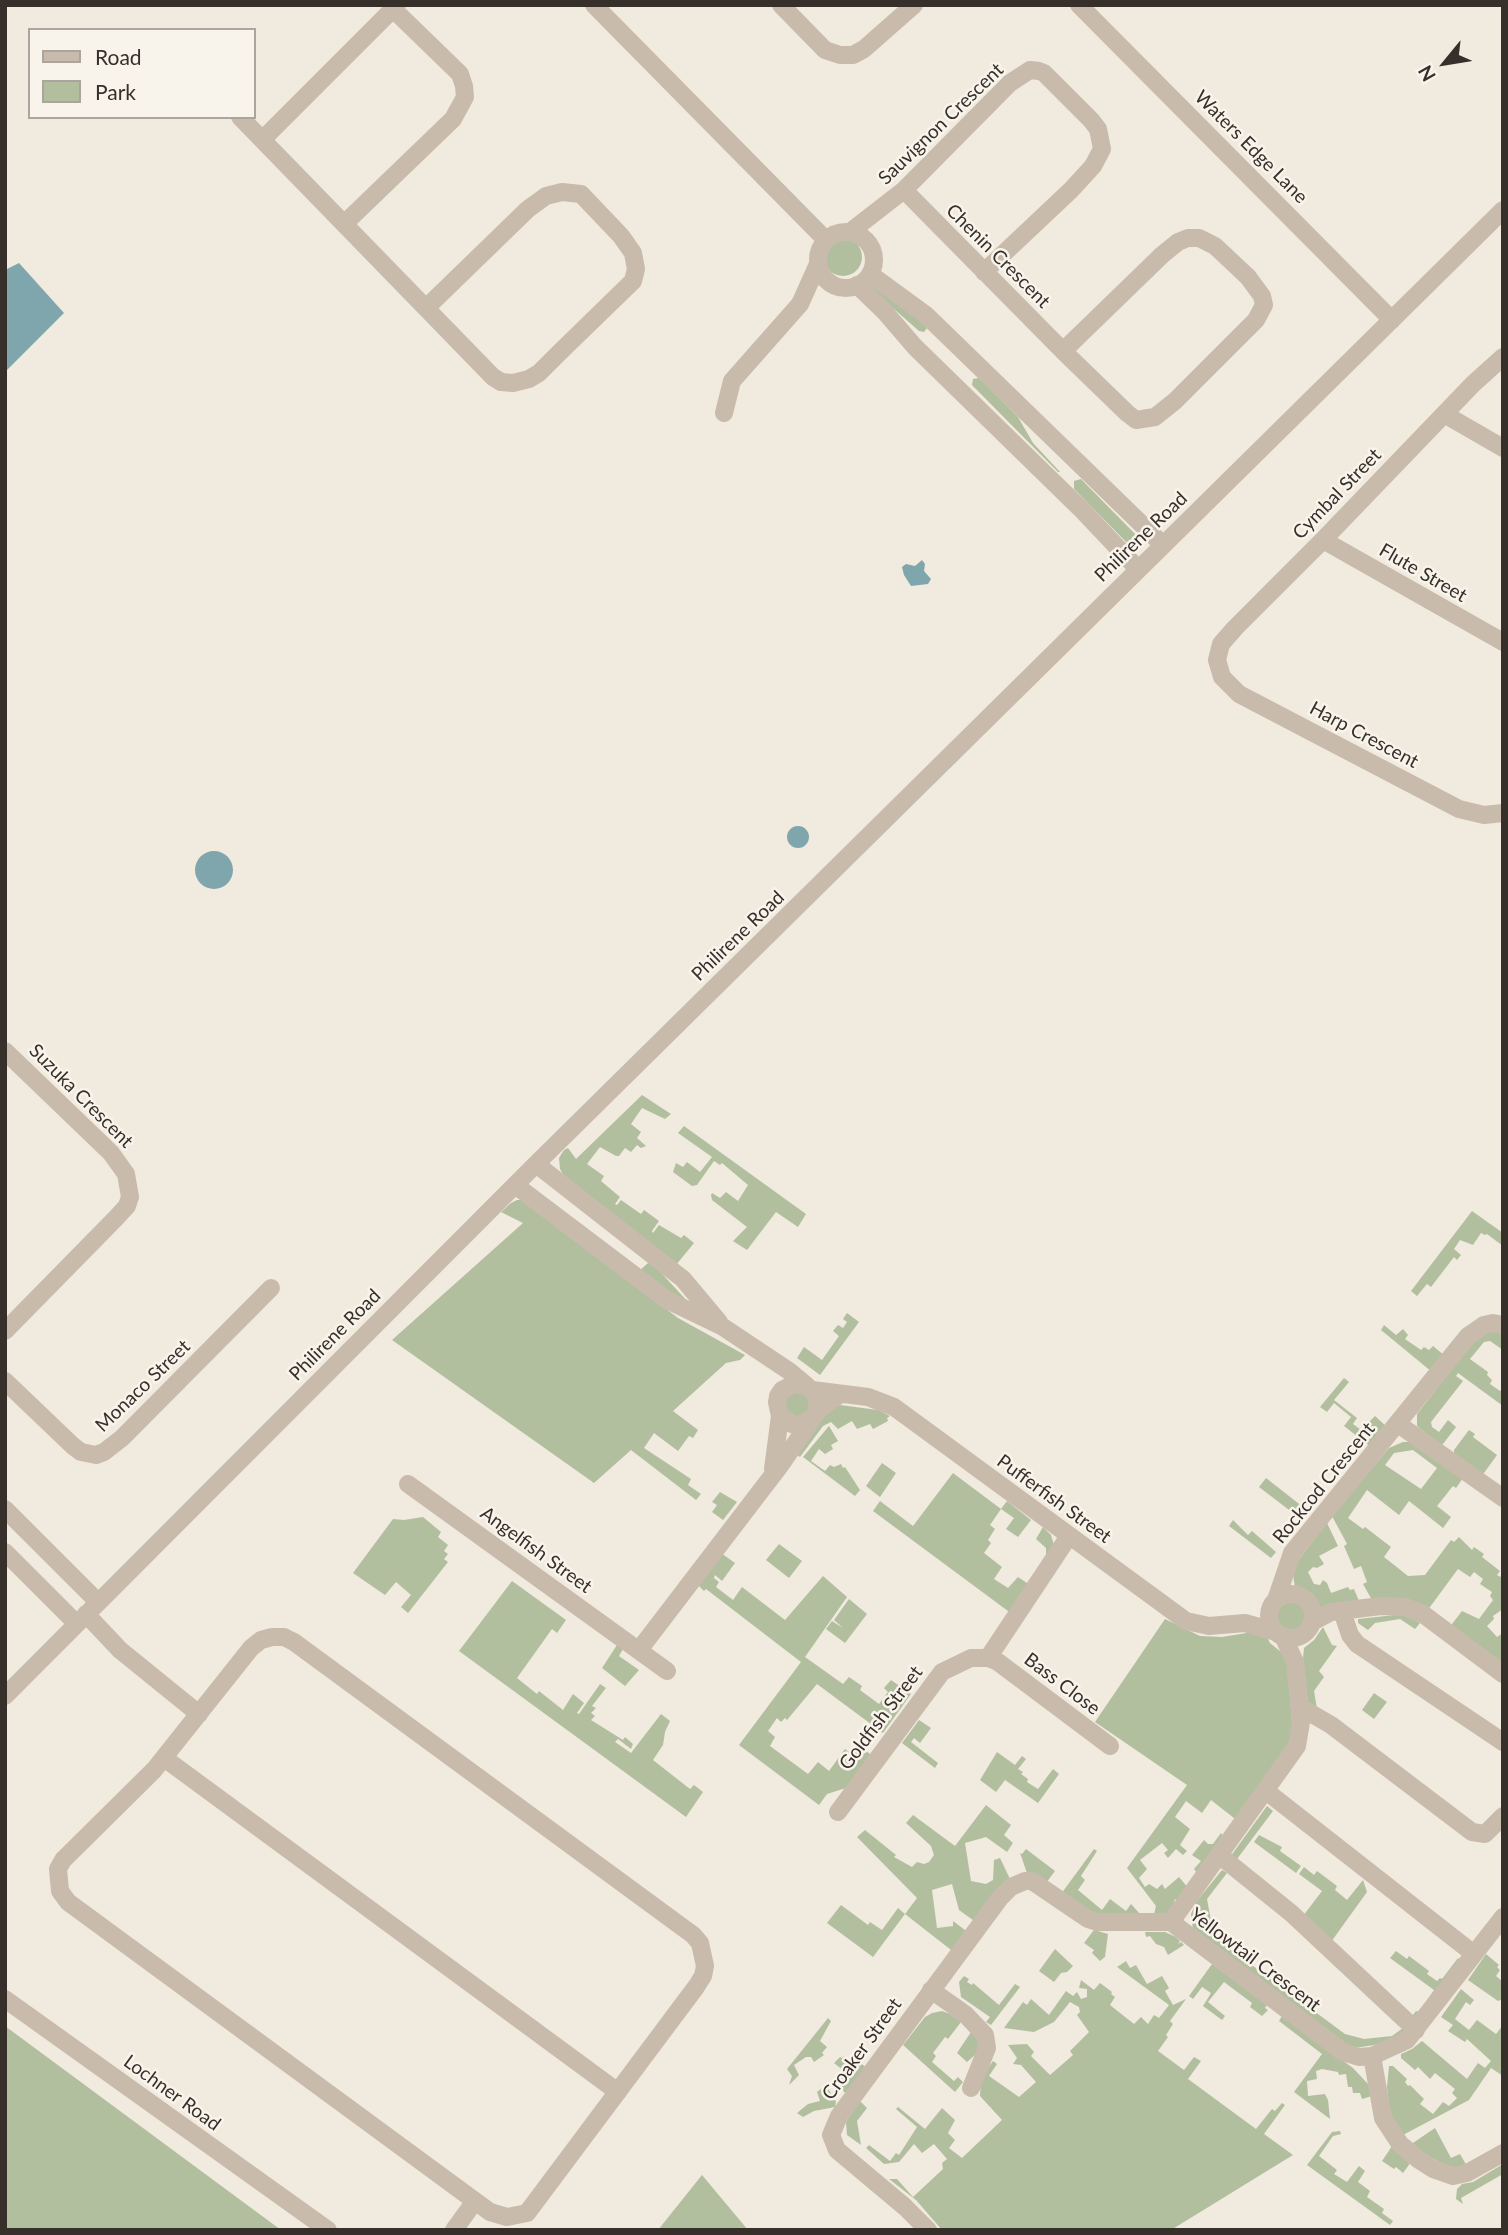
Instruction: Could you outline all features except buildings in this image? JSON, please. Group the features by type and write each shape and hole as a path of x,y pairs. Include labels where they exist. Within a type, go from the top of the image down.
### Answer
{"street":[{"path":"594,5 826,240"},
{"path":"781,5 825,50 839,55 853,55 864,49 914,5"},
{"name":"Waters Edge Lane","path":"1079,5 1392,320"},
{"path":"262,139 395,7 460,74 465,97 453,119 344,224"},
{"name":"Sauvignon Crescent","path":"850,232 889,204 1010,83 1030,70 1044,74 1098,129 1102,149 1093,166 984,272"},
{"path":"242,119 493,377 501,382 513,383 539,373 633,281 636,270 633,253 621,236 581,194 562,192 546,196 528,209 426,308"},
{"name":"Chenin Crescent","path":"904,190 1063,351 1136,419 1146,420 1161,413 1175,401 1256,320 1264,304 1262,296 1248,277 1215,246 1199,238 1188,238 1162,254 1063,351"},
{"name":"Sauvignon Crescent","path":"867,241 889,204"},
{"name":"Philirene Road","path":"5,1696 514,1185 1503,210"},
{"path":"724,413 732,381 800,304 818,264 819,251 826,240 837,233 850,232 859,235 867,241 873,257 863,280 843,288 824,277 818,264"},
{"path":"863,280 926,315 1162,544"},
{"path":"863,280 884,311 915,347 1059,487 1138,569"},
{"path":"800,304 836,286"},
{"name":"Cymbal Street","path":"1218,668 1221,644 1444,414 1503,357"},
{"path":"1444,414 1503,448"},
{"path":"1059,487 1080,464"},
{"name":"Flute Street","path":"1323,540 1503,642"},
{"name":"Harp Crescent","path":"1218,668 1222,677 1240,694 1459,809 1484,815 1503,813"},
{"name":"Suzuka Crescent","path":"5,1051 111,1153 126,1174 130,1197 127,1206 116,1218 5,1331"},
{"name":"Pufferfish Street","path":"536,1164 683,1279 723,1328"},
{"name":"Pufferfish Street","path":"514,1185 667,1300 723,1328 810,1388"},
{"path":"571,1227 588,1204"},
{"name":"Monaco Street","path":"5,1381 73,1446 81,1452 96,1455 122,1438 271,1288"},
{"name":"Rockcod Crescent","path":"1274,1603 1288,1560 1468,1336 1484,1325 1503,1325"},
{"path":"768,1359 778,1396 776,1402 780,1416 773,1473"},
{"name":"Pufferfish Street","path":"778,1396 787,1386 800,1383 810,1388 868,1397 894,1407 1186,1621 1209,1626 1245,1623 1298,1637 1337,1611 1394,1605 1414,1609 1503,1674"},
{"path":"639,1650 815,1415 818,1404 810,1388"},
{"path":"780,1416 799,1425 840,1394"},
{"name":"Rockcod Crescent","path":"1398,1424 1503,1498"},
{"name":"Angelfish Street","path":"408,1484 667,1671"},
{"path":"5,1509 21,1525 87,1613 120,1650 199,1714"},
{"path":"5,1542 21,1525"},
{"path":"988,1658 1069,1536"},
{"path":"5,1552 87,1613"},
{"name":"Rockcod Crescent","path":"1285,1570 1302,1599"},
{"name":"Pufferfish Street","path":"1245,1623 1288,1594 1337,1611"},
{"path":"1302,1599 1313,1613 1308,1628"},
{"path":"1274,1603 1269,1620 1279,1634"},
{"path":"1337,1611 1357,1644 1503,1742"},
{"name":"Yellowtail Crescent","path":"1295,1662 1308,1628"},
{"name":"Yellowtail Crescent","path":"1279,1634 1295,1662 1300,1707 1300,1735 1297,1746 1171,1922 1343,2052 1359,2057 1372,2056"},
{"path":"284,1637 693,1935 703,1952 703,1976 527,2213 498,2216 475,2201 68,1902 60,1891 58,1869 62,1860 164,1758 251,1648 261,1640 284,1637"},
{"name":"Goldfish Street","path":"838,1812 942,1672 971,1658 988,1658"},
{"name":"Bass Close","path":"988,1658 998,1662 1110,1746"},
{"path":"1300,1707 1331,1725 1472,1832 1485,1834 1503,1816"},
{"path":"164,1758 618,2092"},
{"path":"1266,1791 1474,1954"},
{"path":"1219,1855 1292,1913 1416,2030"},
{"name":"Croaker Street","path":"928,2230 837,2150 831,2135 839,2116 1000,1898 1011,1887 1025,1881 1040,1884 1088,1919 1097,1922 1171,1922"},
{"path":"1503,1917 1416,2030 1399,2045 1372,2056 1383,2118 1400,2144 1419,2160 1452,2176 1467,2173 1503,2153"},
{"path":"931,1990 970,2019 985,2035 987,2048 971,2088"},
{"name":"Lochner Road","path":"5,1999 321,2227"},
{"path":"454,2230 475,2201"}],"green space":[{"path":"843,238 857,243 862,257 857,271 843,276 829,271 824,257 829,243"},
{"path":"870,283 914,312 927,328 924,332 919,331 869,287"},
{"path":"979,378 1018,417 1033,443 1060,472 972,385 973,379"},
{"path":"1081,479 1141,540 1140,548 1132,548 1074,489 1074,481"},
{"path":"642,1095 671,1114 665,1119 642,1108 631,1124 641,1132 637,1138 646,1146 641,1148 637,1145 631,1152 625,1148 619,1156 600,1147 587,1164 604,1176 601,1181 620,1197 615,1204 621,1200 641,1214 644,1210 659,1221 653,1233 659,1225 681,1238 684,1235 694,1243 676,1265 564,1176 560,1169 559,1158 564,1150 568,1148 576,1159"},
{"path":"684,1126 806,1214 798,1227 776,1212 747,1250 733,1241 747,1227 712,1200 711,1195 712,1193 720,1198 726,1192 738,1201 748,1185 722,1163 720,1165 714,1161 697,1185 692,1186 673,1172 676,1163 683,1167 687,1162 700,1172 712,1157 678,1133"},
{"path":"517,1200 524,1200 678,1318 745,1355 740,1360 726,1363 673,1411 698,1430 693,1438 689,1436 678,1451 654,1433 644,1448 691,1479 688,1485 701,1494 696,1500 631,1450 594,1483 392,1340 523,1223 501,1212"},
{"path":"1472,1211 1503,1233 1503,1246 1487,1234 1481,1233 1473,1245 1460,1240 1454,1249 1461,1255 1457,1260 1454,1257 1431,1287 1427,1284 1417,1296 1411,1291"},
{"path":"648,1263 654,1265 689,1303 645,1279 639,1271"},
{"path":"847,1313 859,1322 820,1375 797,1358 804,1347 822,1360 839,1336 833,1331 838,1325 843,1328 847,1322 843,1319"},
{"path":"1384,1325 1396,1335 1403,1329 1408,1335 1405,1339 1421,1350 1424,1347 1429,1350 1433,1346 1445,1356 1432,1372 1381,1330"},
{"path":"1492,1330 1503,1332 1503,1350 1490,1341 1484,1342 1470,1359 1488,1372 1487,1375 1492,1380 1490,1384 1500,1391 1503,1388 1503,1406 1458,1373 1456,1376 1463,1381 1431,1422 1432,1427 1439,1432 1448,1420 1456,1427 1443,1444 1439,1444 1417,1426 1417,1414 1476,1338"},
{"path":"1344,1378 1349,1382 1334,1400 1357,1418 1353,1424 1361,1430 1375,1416 1387,1427 1371,1447 1344,1426 1351,1417 1334,1403 1327,1412 1320,1407"},
{"path":"802,1390 813,1405 801,1419 787,1415 785,1396"},
{"path":"840,1405 878,1410 890,1416 888,1421 873,1429 870,1424 857,1429 852,1421 838,1429 831,1422 823,1426 800,1457 795,1453 827,1411"},
{"path":"829,1426 838,1441 831,1445 833,1449 825,1454 819,1449 811,1461 825,1471 830,1465 834,1467 841,1464 845,1467 860,1490 855,1496 803,1457"},
{"path":"1469,1430 1475,1434 1473,1437 1497,1455 1484,1473 1480,1474 1454,1455 1454,1450"},
{"path":"1403,1442 1412,1442 1463,1478 1437,1506 1451,1517 1443,1528 1409,1501 1399,1515 1367,1490 1348,1518 1391,1547 1384,1557 1408,1576 1425,1575 1451,1540 1454,1542 1459,1537 1472,1550 1474,1547 1484,1554 1482,1557 1500,1571 1497,1575 1503,1578 1503,1609 1493,1616 1494,1619 1487,1626 1497,1637 1503,1633 1501,1663 1449,1628 1462,1611 1479,1619 1493,1600 1490,1596 1492,1592 1480,1584 1483,1579 1474,1572 1470,1577 1458,1569 1427,1611 1372,1600 1363,1584 1367,1582 1361,1566 1354,1569 1344,1546 1347,1544 1332,1516 1389,1448","holes":["1413,1450 1437,1468 1421,1489 1385,1465 1394,1453"]},
{"path":"882,1463 896,1473 880,1497 866,1486"},
{"path":"953,1473 1001,1509 990,1525 995,1529 988,1540 991,1543 984,1553 1002,1567 994,1579 1008,1588 1018,1577 1027,1583 1046,1557 1046,1548 1036,1539 1043,1527 1051,1535 1054,1545 1012,1614 873,1511 880,1501 913,1526"},
{"path":"1266,1478 1303,1507 1297,1516 1259,1487"},
{"path":"720,1492 737,1502 723,1520 712,1512 717,1505 712,1502"},
{"path":"1007,1501 1031,1520 1018,1537 1006,1529 1014,1518 1001,1509"},
{"path":"423,1517 441,1532 438,1537 448,1545 444,1551 448,1554 444,1559 448,1562 408,1613 401,1607 411,1595 396,1582 385,1595 353,1573 393,1519"},
{"path":"1233,1520 1248,1535 1252,1531 1276,1552 1271,1558 1229,1526"},
{"path":"1327,1523 1338,1546 1319,1556 1324,1564 1313,1567 1308,1572 1314,1584 1320,1585 1323,1580 1331,1593 1348,1587 1350,1590 1354,1589 1359,1601 1321,1608 1295,1588 1293,1574 1299,1559"},
{"path":"779,1544 802,1561 789,1578 766,1560"},
{"path":"721,1553 735,1563 722,1581 715,1575 714,1578 719,1582 716,1587 733,1600 742,1587 785,1620 823,1576 847,1597 805,1657 843,1684 849,1677 862,1686 860,1690 879,1704 888,1692 884,1688 891,1680 911,1694 883,1733 817,1684 787,1720 785,1718 781,1722 777,1718 768,1731 775,1737 770,1746 808,1774 818,1762 829,1771 845,1749 852,1754 858,1745 874,1757 852,1786 827,1794 819,1805 739,1745 801,1662 697,1584"},
{"path":"512,1581 566,1620 557,1633 552,1629 517,1678 563,1710 573,1694 584,1703 577,1713 579,1714 600,1684 606,1688 592,1706 596,1708 591,1713 595,1716 591,1720 623,1740 625,1737 633,1744 631,1749 618,1739 615,1742 631,1753 661,1714 670,1721 663,1745 653,1760 690,1789 694,1785 703,1792 686,1817 459,1651"},
{"path":"849,1599 867,1614 845,1643 826,1629 832,1621 843,1628 834,1620"},
{"path":"1290,1600 1301,1604 1305,1615 1301,1626 1290,1630 1279,1626 1275,1615 1279,1604"},
{"path":"1404,1614 1420,1623 1415,1629 1400,1619 1375,1623 1368,1630 1358,1623 1358,1619"},
{"path":"1165,1619 1200,1636 1222,1637 1259,1631 1267,1637 1270,1643 1286,1656 1294,1739 1239,1822 1211,1800 1202,1813 1186,1801 1175,1817 1190,1829 1180,1845 1187,1851 1183,1855 1176,1849 1168,1858 1164,1853 1168,1850 1162,1843 1140,1860 1147,1869 1139,1878 1145,1887 1149,1884 1157,1889 1162,1884 1165,1889 1179,1877 1189,1889 1178,1901 1175,1899 1177,1904 1170,1913 1154,1914 1156,1906 1127,1868 1187,1785 1095,1722"},
{"path":"1323,1627 1332,1645 1337,1646 1319,1671 1324,1677 1314,1691 1317,1709 1308,1704 1303,1658 1304,1648"},
{"path":"617,1645 623,1649 619,1656 639,1670 625,1686 602,1668"},
{"path":"1374,1693 1387,1702 1374,1719 1362,1710"},
{"path":"919,1720 931,1728 920,1743 914,1738 911,1742 938,1763 935,1768 902,1743"},
{"path":"997,1752 1015,1765 1022,1756 1026,1759 1018,1769 1028,1779 1027,1782 1038,1789 1053,1769 1059,1774 1038,1803 1005,1780 996,1792 980,1780"},
{"path":"986,1805 1011,1825 1004,1835 1013,1843 1007,1852 986,1837 965,1843 971,1881 986,1884 993,1880 994,1860 1000,1858 1011,1881 977,1923 959,1910 952,1884 932,1890 937,1928 953,1926 953,1921 969,1933 955,1953 905,1914 917,1898 857,1837 865,1830 896,1855 894,1857 912,1867 917,1862 929,1862 934,1855 931,1846 906,1823 913,1815 955,1846"},
{"path":"1267,1806 1273,1811 1234,1863 1230,1857"},
{"path":"1221,1833 1224,1837 1197,1873 1194,1869 1201,1861 1192,1855 1204,1840 1213,1844"},
{"path":"1259,1835 1282,1847 1280,1851 1301,1866 1296,1873 1254,1842"},
{"path":"1026,1849 1055,1871 1046,1883 1028,1876 1020,1853"},
{"path":"1094,1849 1097,1851 1081,1876 1085,1880 1078,1890 1102,1910 1110,1899 1126,1911 1131,1904 1141,1915 1102,1919 1061,1894"},
{"path":"1304,1867 1314,1875 1317,1871 1337,1886 1335,1890 1347,1900 1363,1880 1367,1892 1331,1942 1303,1916 1322,1891 1299,1874"},
{"path":"1222,1870 1227,1873 1207,1899 1214,1937 1345,2034 1364,2039 1392,2036 1403,2028 1407,2032 1398,2041 1355,2048 1341,2042 1193,1930 1191,1914 1196,1902"},
{"path":"841,1905 868,1925 870,1922 882,1930 898,1908 905,1914 873,1957 827,1923"},
{"path":"1094,1930 1108,1934 1105,1957 1100,1961 1092,1953 1094,1950 1084,1943"},
{"path":"1145,1932 1165,1932 1176,1937 1180,1941 1178,1944 1181,1942 1184,1945 1168,1955 1164,1947 1156,1944 1150,1936 1146,1937"},
{"path":"1055,1949 1073,1966 1067,1972 1061,1973 1054,1982 1039,1971"},
{"path":"1396,1951 1407,1959 1409,1956 1429,1971 1427,1974 1437,1981 1442,1979 1458,1958 1463,1962 1418,2024 1410,2019 1416,2011 1419,2012 1434,1990 1390,1958"},
{"path":"1486,1954 1499,1965 1497,1967 1500,1970 1496,1976 1503,1982 1503,1999 1498,2001 1468,1980"},
{"path":"1126,1961 1130,1968 1136,1965 1147,1984 1162,1976 1169,1988 1165,1991 1173,2005 1186,1999 1170,2021 1173,2024 1166,2035 1168,2037 1158,2051 1184,2070 1194,2057 1201,2061 1188,2079 1256,2129 1272,2109 1275,2111 1282,2103 1285,2105 1264,2134 1293,2155 1171,2230 942,2230 916,2200 889,2179 897,2179 913,2197 943,2169 942,2163 947,2159 934,2144 922,2153 914,2144 899,2162 884,2164 866,2148 869,2145 890,2161 896,2153 899,2155 917,2127 896,2109 898,2107 925,2129 942,2108 955,2120 948,2133 955,2140 949,2148 962,2158 1002,2120 980,2096 981,2078 993,2061 997,2064 989,2076 1019,2097 1036,2082 1021,2065 1013,2064 1017,2058 1008,2045 1027,2044 1034,2052 1031,2056 1050,2075 1073,2055 1070,2051 1089,2032 1077,2015 1080,2012 1079,2007 1070,2002 1054,2022 1034,2032 1004,2028 1023,2002 1027,2005 1031,1999 1049,2015 1066,1991 1073,1996 1077,1992 1081,1999 1087,1997 1087,1989 1079,1988 1081,1980 1094,1990 1100,1983 1112,1992 1115,1997 1110,2005 1134,2024 1141,2017 1148,2024 1154,2015 1159,2018 1169,2005 1117,1967"},
{"path":"1212,1964 1267,2005 1265,2008 1268,2010 1262,2016 1250,2007 1252,2003 1224,1982 1208,2002 1225,2016 1222,2020 1203,2006 1211,1993 1202,1987 1193,1999 1189,1996"},
{"path":"964,1976 969,1979 967,1982 972,1985 973,1983 999,2005 1015,1984 1020,1987 991,2025 986,2022 990,2017 961,1997 959,1982"},
{"path":"1461,1989 1474,2000 1470,2005 1466,2002 1455,2019 1469,2030 1477,2020 1496,2034 1503,2025 1503,2076 1491,2068 1469,2100 1401,2136 1393,2123 1389,2105 1389,2066 1393,2066 1407,2079 1405,2082 1408,2086 1424,2099 1420,2104 1433,2114 1443,2102 1449,2106 1457,2098 1452,2093 1455,2089 1435,2073 1430,2079 1418,2067 1415,2070 1401,2058 1401,2054 1422,2041 1467,2079 1478,2063 1485,2068 1491,2061 1467,2039 1465,2042 1448,2031 1453,2025 1441,2017"},
{"path":"942,2011 961,2022 933,2053 936,2056 932,2062 954,2081 958,2077 963,2082 955,2092 903,2045 925,2017"},
{"path":"1282,2016 1353,2068 1368,2084 1372,2096 1362,2099 1360,2093 1353,2093 1352,2087 1348,2087 1346,2074 1339,2075 1338,2072 1322,2069 1316,2071 1317,2079 1307,2081 1308,2096 1325,2094 1330,2119 1294,2092 1322,2054 1279,2021"},
{"path":"828,2018 831,2021 820,2041 827,2047 822,2053 824,2055 814,2062 811,2057 806,2057 794,2065 799,2075 789,2085 792,2076 787,2069"},
{"path":"5,2026 281,2230 5,2230"},
{"path":"973,2029 980,2044 975,2055 967,2062 957,2053"},
{"path":"844,2056 851,2062 854,2058 867,2068 847,2093 836,2079 837,2075 844,2071 834,2063"},
{"path":"826,2085 836,2102 835,2107 814,2111 803,2117 797,2113 808,2104 820,2101 817,2092"},
{"path":"861,2102 867,2108 857,2121 861,2145 847,2135 846,2122"},
{"path":"1435,2128 1451,2158 1460,2154 1468,2168 1456,2172 1410,2145"},
{"path":"1340,2131 1341,2134 1333,2136 1319,2156 1337,2170 1334,2174 1347,2182 1359,2166 1365,2171 1358,2182 1370,2191 1367,2197 1384,2209 1382,2213 1393,2221 1390,2225 1307,2165 1332,2132"},
{"path":"1392,2146 1411,2162 1403,2173 1382,2161"},
{"path":"1503,2164 1503,2174 1461,2198 1463,2204 1456,2199 1457,2189 1462,2184 1473,2182"},
{"path":"702,2175 748,2230 658,2230"}],"water":[{"path":"19,263 64,313 5,372 5,270"},
{"path":"922,560 925,564 924,571 931,579 928,584 911,586 902,567 906,564 915,566"},
{"path":"798,826 806,829 809,837 806,845 798,848 790,845 787,837 790,829"},
{"path":"214,851 227,857 233,870 227,883 214,889 201,883 195,870 201,857"}]}
